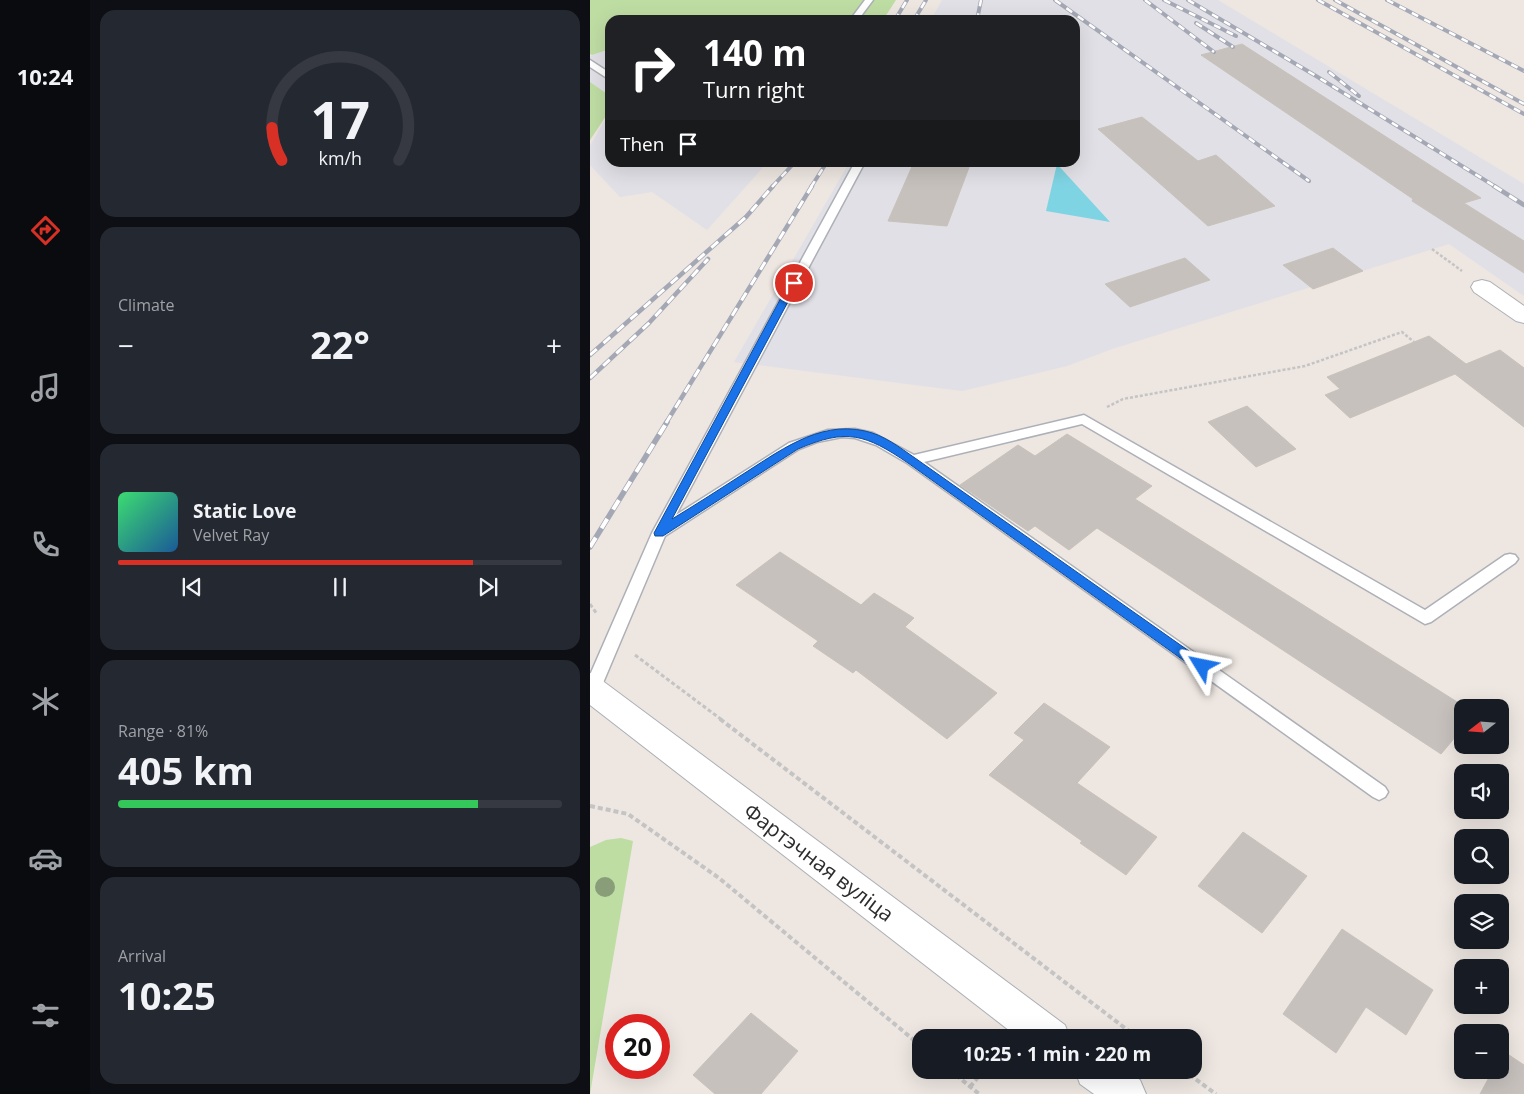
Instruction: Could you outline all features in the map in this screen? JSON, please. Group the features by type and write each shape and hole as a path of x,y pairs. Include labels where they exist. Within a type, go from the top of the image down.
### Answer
{"main road":[{"path":"1482,287 1524,316"},
{"name":"Фартэчная вуліца","path":"591,691 1039,1029"},
{"path":"1106,1079 1126,1094"}],"lane":[{"path":"858,15 869,0"},
{"path":"590,63 605,74"},
{"path":"591,691 659,533 857,167"},
{"path":"912,460 1084,419 1425,618 1510,559"},
{"path":"659,533 772,459 816,437 842,432 864,434 883,441 912,460 1379,792"}],"path":[{"path":"1432,249 1482,287"},
{"path":"1084,419 1123,399 1305,366 1402,332 1414,342"},
{"path":"590,604 614,639 736,730 1126,1029"},
{"path":"590,806 628,814 719,878 912,1039"},
{"path":"961,1079 979,1094"},
{"path":"970,1087 977,1079"},
{"path":"1195,1079 1216,1094"}],"shaded area":[{"path":"942,0 1218,0 1524,184 1524,296 1449,244 1112,349 1067,366 962,391 734,362 847,167 1080,167 1080,15 934,15"},
{"path":"605,51 605,92 590,82 590,56"},
{"path":"605,120 605,167 763,167 707,230 652,192 620,197 590,165 590,146"}],"green space":[{"path":"590,0 896,0 886,15 605,15 605,51 590,54"},
{"path":"590,82 605,92 605,118 590,140"},
{"path":"621,838 633,841 590,1094 590,847 606,840"}],"water":[{"path":"1056,167 1060,167 1110,222 1046,211"}],"building":[{"path":"1242,44 1481,198 1464,203 1524,241 1524,273 1412,201 1413,199 1201,55"},
{"path":"1142,117 1198,161 1216,155 1275,206 1208,226 1098,129"},
{"path":"912,167 969,167 947,226 888,221"},
{"path":"1333,248 1363,271 1313,289 1283,265"},
{"path":"1185,258 1210,280 1130,307 1105,284"},
{"path":"1429,336 1466,364 1500,350 1524,368 1524,427 1455,374 1350,418 1325,395 1340,389 1327,377"},
{"path":"1247,406 1296,449 1256,467 1208,422"},
{"path":"1067,434 1152,486 1135,499 1454,700 1454,739 1441,754 1097,528 1069,550 1035,526 1028,531 960,485 1018,445 1035,456"},
{"path":"780,552 861,605 874,593 914,618 905,627 997,693 947,739 856,670 853,673 813,646 818,641 736,585"},
{"path":"1044,703 1110,747 1077,783 1157,837 1126,875 1080,843 1082,841 989,775 1024,740 1014,733"},
{"path":"1243,832 1307,876 1262,933 1198,886"},
{"path":"1342,929 1433,990 1406,1035 1366,1007 1336,1053 1283,1014"},
{"path":"751,1013 798,1051 761,1094 715,1094 693,1075"},
{"path":"1509,1055 1524,1065 1524,1094 1480,1094 1488,1079 1509,1079"}],"railway":[{"path":"898,15 907,0"},
{"path":"917,15 926,0"},
{"path":"978,15 981,0"},
{"path":"1055,0 1076,15"},
{"path":"1145,0 1214,52"},
{"path":"1164,0 1236,36"},
{"path":"1188,0 1496,187"},
{"path":"1318,0 1524,114"},
{"path":"1335,0 1524,104"},
{"path":"1387,0 1524,71"},
{"path":"1080,18 1309,181"},
{"path":"1196,23 1233,47"},
{"path":"1329,72 1359,96"},
{"path":"772,187 790,167"},
{"path":"811,187 824,167"},
{"path":"590,355 746,217 773,186"},
{"path":"666,423 812,186"},
{"path":"1494,186 1524,205"},
{"path":"590,378 649,323 708,259"},
{"path":"590,547 667,422"}],"route":[{"path":"794,283 659,533 794,446 816,437 842,432 864,434 883,441 912,460 1202,666"}]}
